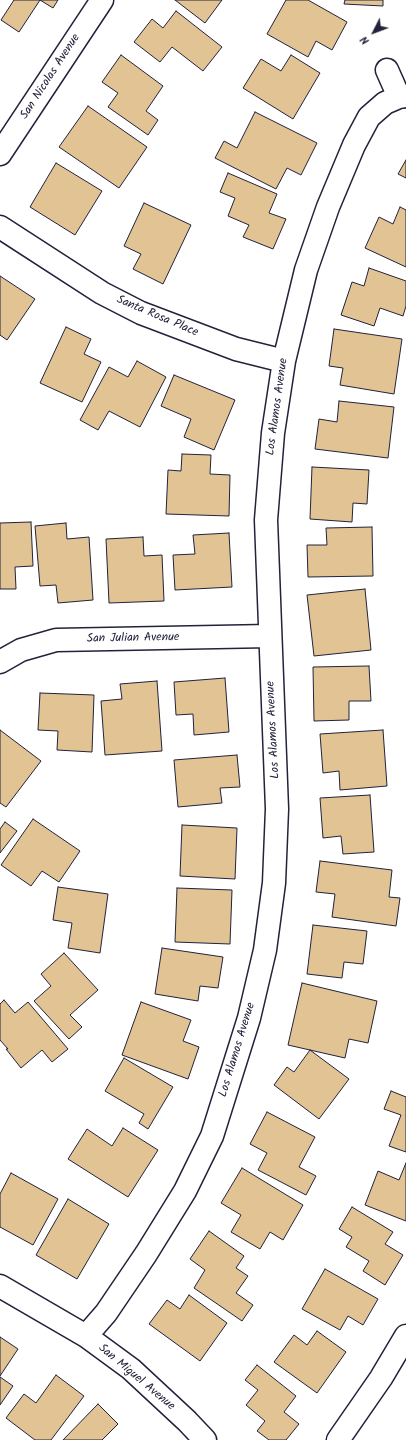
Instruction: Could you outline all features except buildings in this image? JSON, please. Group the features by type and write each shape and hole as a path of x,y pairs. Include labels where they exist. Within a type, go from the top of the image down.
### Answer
{"street":[{"name":"San Nicolas Avenue","path":"0,154 102,0"},
{"path":"387,70 396,98"},
{"name":"Los Alamos Avenue","path":"86,1336 106,1313 146,1254 185,1191 212,1136 249,1018 264,950 274,883 278,809 266,520 273,433 284,361 306,270 328,207 354,145 369,117 396,98"},
{"name":"Santa Rosa Place","path":"0,227 102,293 141,313 236,349 284,361"},
{"name":"San Julian Avenue","path":"0,662 21,650 56,640 270,636"},
{"name":"San Miguel Avenue","path":"0,1286 86,1336 130,1369 205,1440"},
{"path":"338,1440 381,1378 406,1336"}]}
